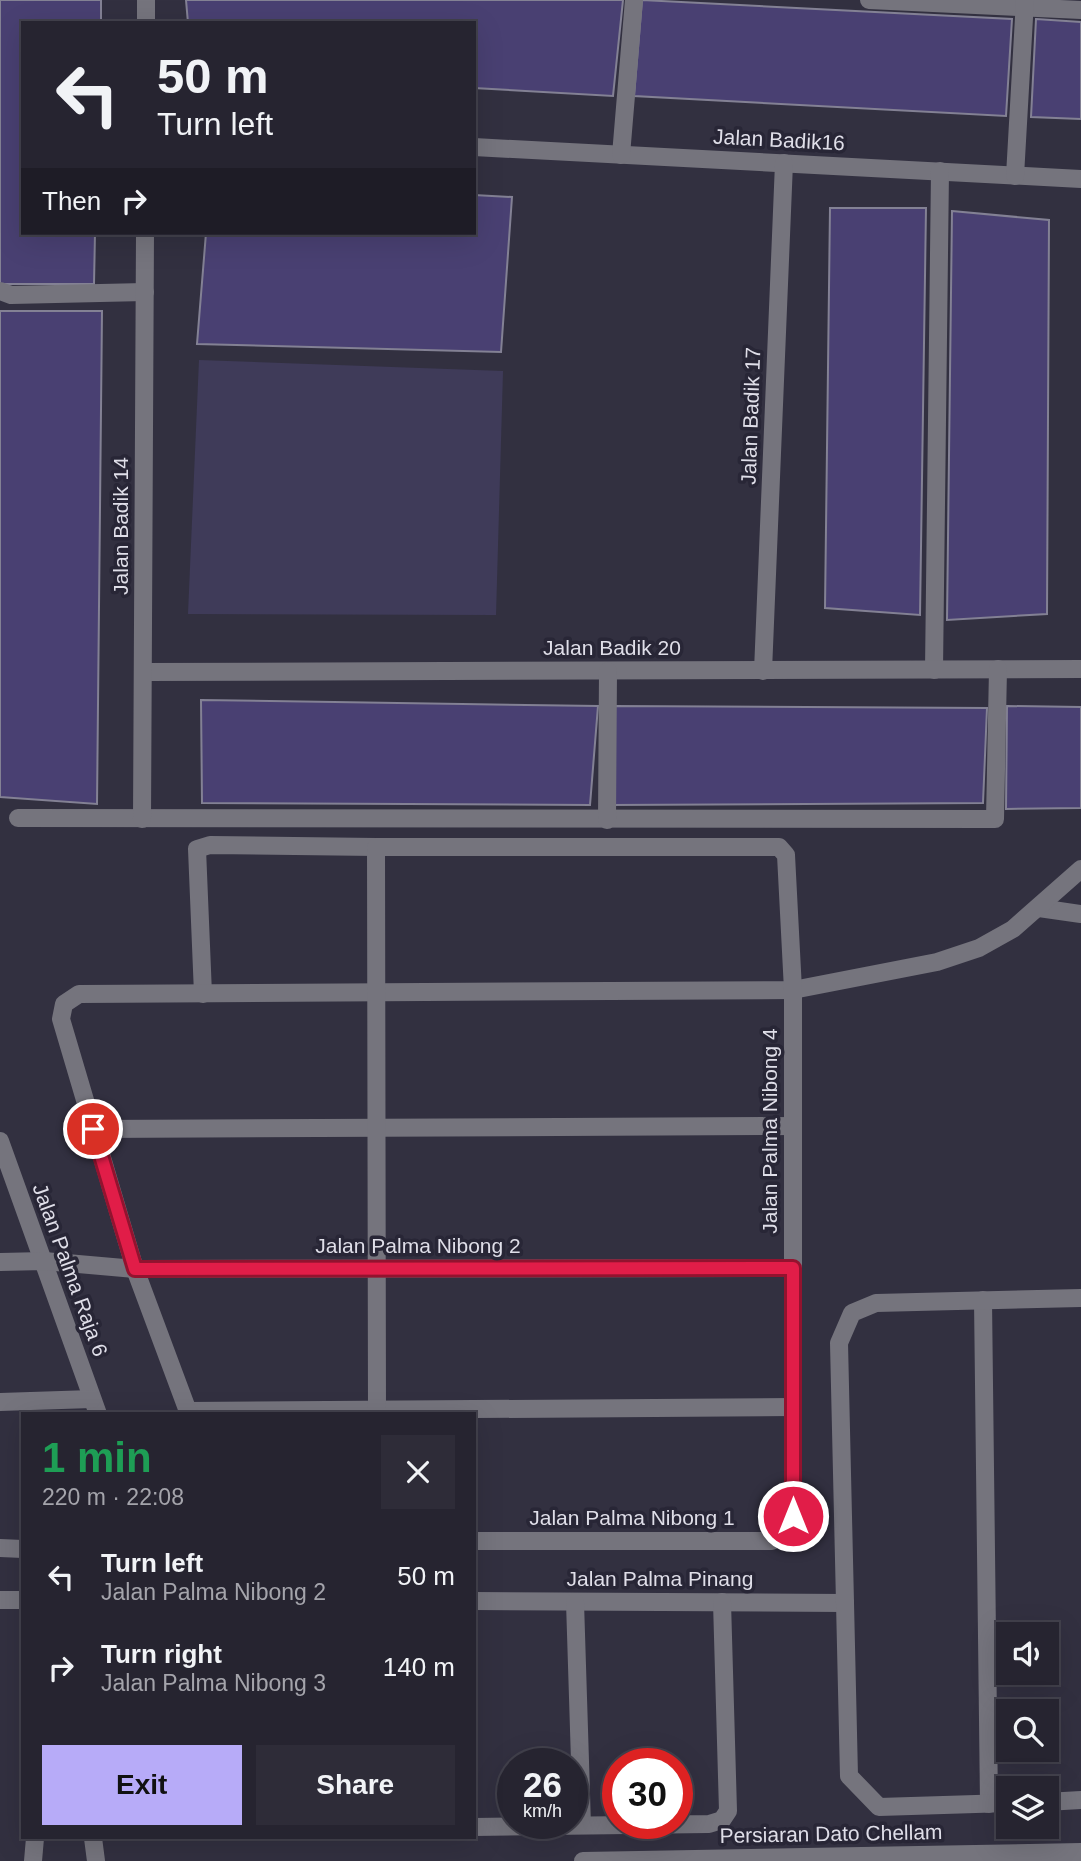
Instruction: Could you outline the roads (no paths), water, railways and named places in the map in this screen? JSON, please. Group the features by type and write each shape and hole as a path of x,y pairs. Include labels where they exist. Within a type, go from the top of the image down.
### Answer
{"street":[{"path":"146,0 146,21"},
{"path":"621,155 634,0"},
{"path":"869,0 1025,4 1081,10"},
{"path":"1015,176 1025,4"},
{"name":"Jalan Badik16","path":"476,147 1081,179"},
{"name":"Jalan Badik 17","path":"763,671 783,163"},
{"path":"934,670 940,172"},
{"name":"Jalan Badik 14","path":"142,819 145,235"},
{"path":"0,291 11,295 145,292"},
{"path":"18,818 995,819 998,669"},
{"name":"Jalan Badik 20","path":"143,672 1081,669"},
{"path":"607,820 608,671"},
{"path":"203,994 197,849 210,845 376,848 377,1412"},
{"name":"Jalan Palma Nibong 4","path":"376,848 768,846 779,847 786,855 793,990 793,1516 788,1532"},
{"path":"792,1407 189,1412 135,1269 61,1019 64,1004 79,994 793,990 840,983 874,972 937,962 979,948 1013,929 1081,869"},
{"path":"1039,908 1081,914"},
{"path":"93,1129 793,1126"},
{"name":"Jalan Palma Raja 6","path":"0,1141 95,1407"},
{"name":"Jalan Palma Nibong 2","path":"0,1262 44,1261 135,1269 793,1268"},
{"path":"996,1804 879,1807 849,1776 839,1343 852,1313 876,1303 1081,1298"},
{"path":"983,1300 989,1804"},
{"path":"0,1402 95,1407"},
{"name":"Jalan Palma Nibong 1","path":"476,1541 772,1541 788,1532"},
{"path":"0,1548 21,1549"},
{"path":"0,1600 21,1600"},
{"name":"Jalan Palma Pinang","path":"476,1601 845,1603"},
{"path":"575,1602 580,1748"},
{"path":"588,1825 709,1824 722,1820 728,1811 722,1602"},
{"path":"1059,1801 1081,1800"},
{"path":"476,1827 497,1827"},
{"path":"33,1861 35,1839"},
{"path":"93,1839 96,1861"},
{"name":"Persiaran Dato Chellam","path":"583,1861 1081,1852"}]}
